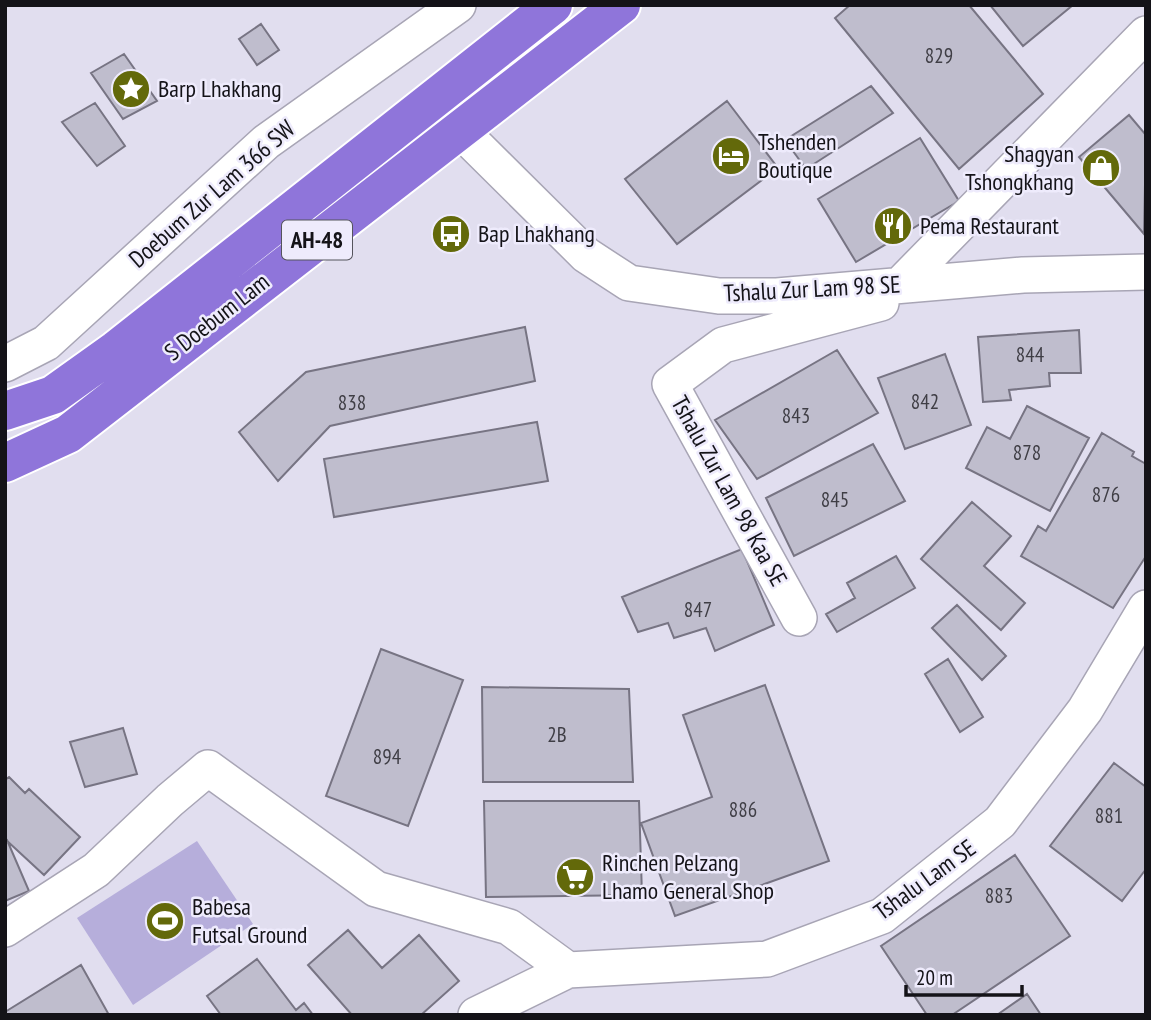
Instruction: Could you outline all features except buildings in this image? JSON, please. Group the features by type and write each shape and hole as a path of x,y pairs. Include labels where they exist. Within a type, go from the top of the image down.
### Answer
{"highway":[{"name":"S Doebum Lam","path":"5,411 53,395 116,350 553,5"},
{"name":"S Doebum Lam","path":"5,463 68,434 621,5"}],"street":[{"name":"Doebum Zur Lam 366 SW","path":"5,364 46,343 266,142 458,5"},
{"path":"900,285 1146,34"},
{"name":"Tshalu Zur Lam 98 SE","path":"460,130 586,255 629,283 719,296 776,296 965,279 1146,272"},
{"name":"Tshalu Zur Lam 98 Kaa SE","path":"799,618 670,384 723,345 965,279"},
{"name":"Tshalu Lam SE","path":"476,1015 568,970 767,959 882,916 1000,822 1085,710 1146,608"},
{"path":"5,929 96,870 208,768 376,889 509,927 568,970"}],"shaded area":[{"name":"Babesa Futsal Ground","path":"197,841 253,924 133,1005 77,918"}],"place":[{"name":"Barp Lhakhang","path":"131,89"},
{"name":"Tshenden Boutique","path":"731,156"},
{"name":"Shagyan Tshongkhang","path":"1101,168"},
{"name":"Pema Restaurant","path":"893,226"},
{"name":"Bap Lhakhang","path":"451,234"},
{"name":"Rinchen Pelzang Lhamo General Shop","path":"575,877"},
{"name":"Babesa Futsal Ground","path":"165,921"}]}
